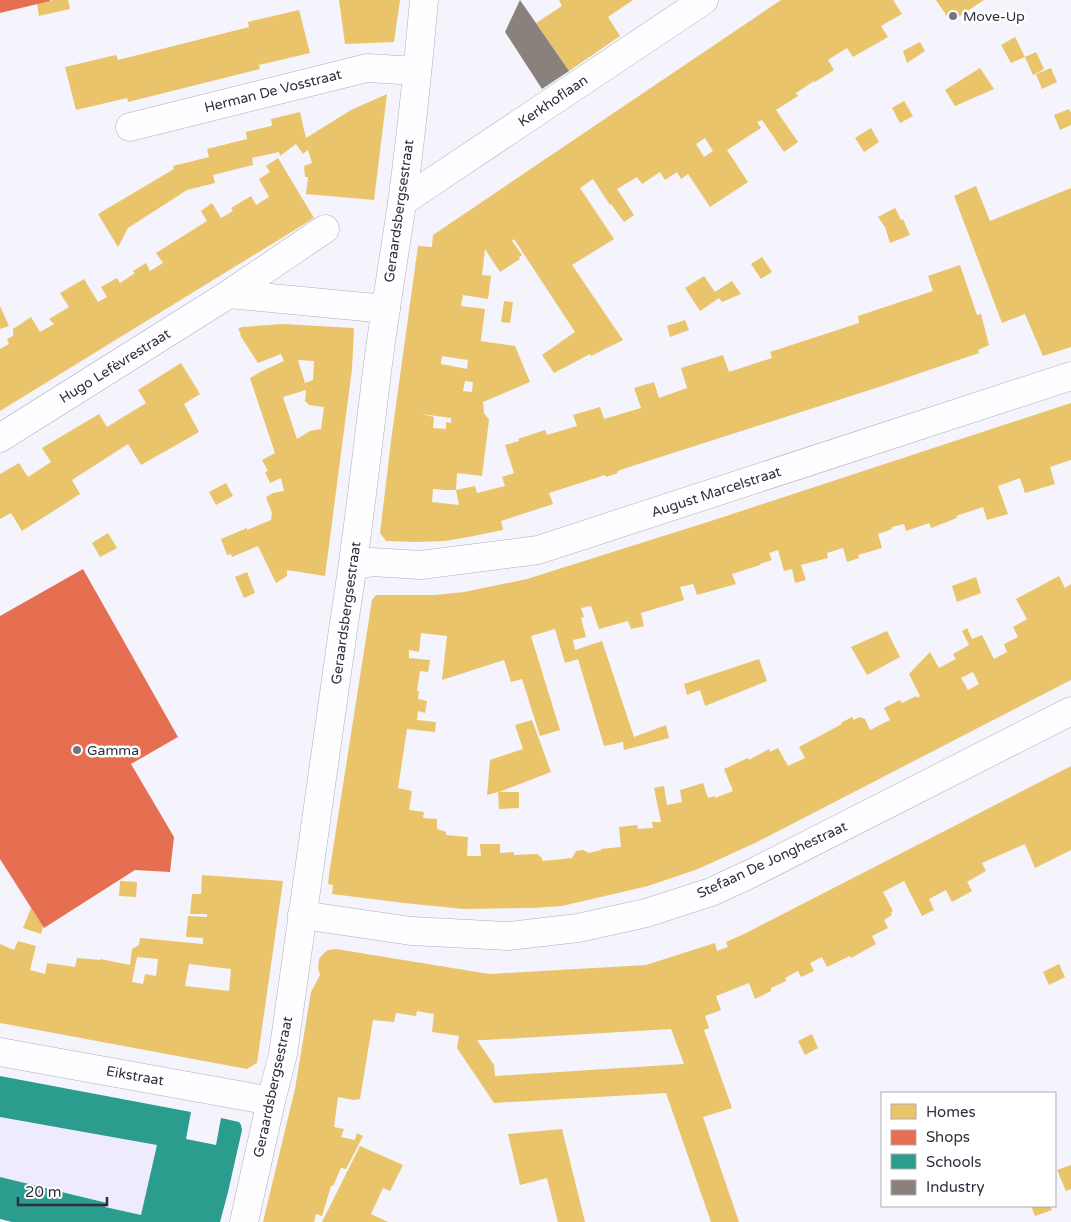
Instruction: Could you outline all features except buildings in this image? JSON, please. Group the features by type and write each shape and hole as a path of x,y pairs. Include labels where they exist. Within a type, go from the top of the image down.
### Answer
{"street":[{"name":"Geraardsbergsestraat","path":"244,1222 283,1054 353,566 369,434 402,202 424,0"},
{"name":"Kerkhoflaan","path":"402,202 704,0"},
{"name":"Herman De Vosstraat","path":"130,127 367,68 417,71"},
{"name":"Hugo Lefèvrestraat","path":"0,438 229,294 325,229"},
{"path":"229,294 386,309"},
{"name":"August Marcelstraat","path":"353,566 372,562 421,565 538,550 1071,376"},
{"name":"Stefaan De Jonghestraat","path":"302,915 411,931 508,936 578,928 646,912 711,892 1071,711"},
{"name":"Eikstraat","path":"0,1052 271,1101"}],"shaded area":[{"path":"0,1076 186,1139 216,1145 221,1118 239,1122 242,1130 220,1222 12,1222 0,1219"}],"place":[{"name":"Move-Up","path":"953,16"},
{"name":"Gamma","path":"77,750"}]}
